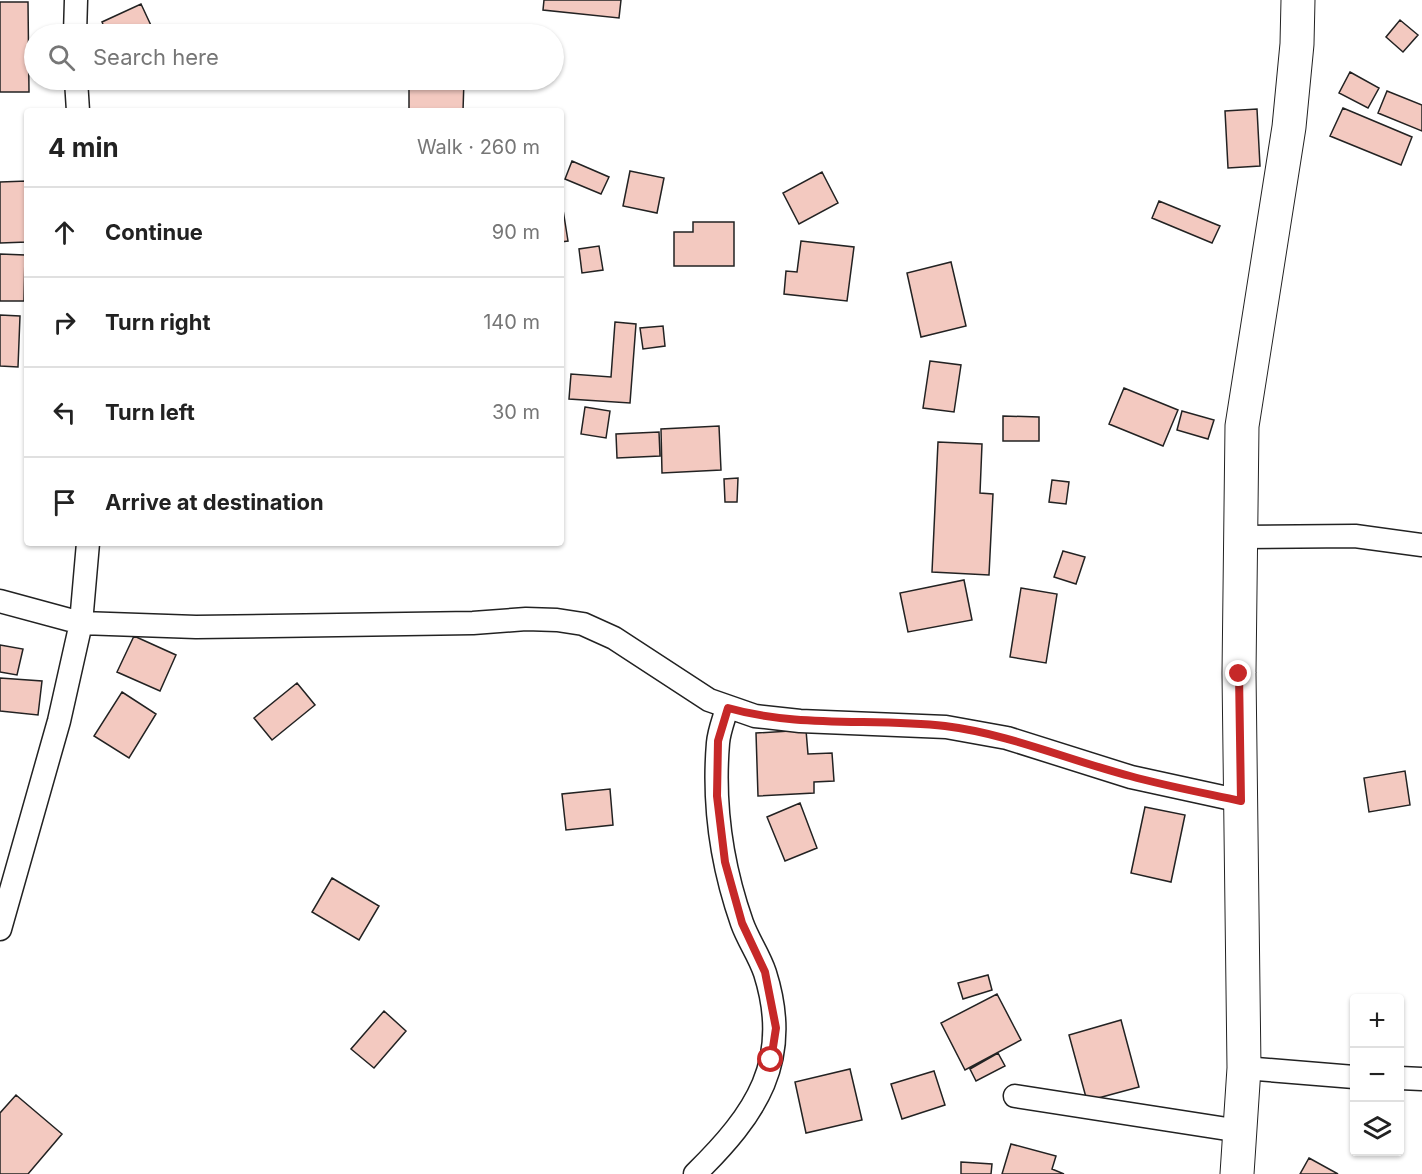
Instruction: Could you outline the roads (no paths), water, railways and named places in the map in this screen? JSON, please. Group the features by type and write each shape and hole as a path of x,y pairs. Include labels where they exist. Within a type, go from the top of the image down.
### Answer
{"street":[{"path":"75,24 76,0"},
{"path":"1237,1174 1244,1068 1239,537 1242,426 1289,127 1297,44 1298,0"},
{"path":"77,90 78,108"},
{"path":"1239,537 1355,536 1422,545"},
{"path":"0,929 58,721 81,622 88,546"},
{"path":"0,601 81,622 196,627 473,623 526,619 583,624 614,638 709,700 755,716 800,721 946,726 1007,738 1131,777 1241,801"},
{"path":"695,1174 723,1147 751,1111 764,1086 776,1028 765,972 742,923 725,862 717,796 718,741 728,708"},
{"path":"1244,1068 1350,1077"},
{"path":"1404,1078 1422,1079"},
{"path":"1015,1096 1240,1131"}]}
